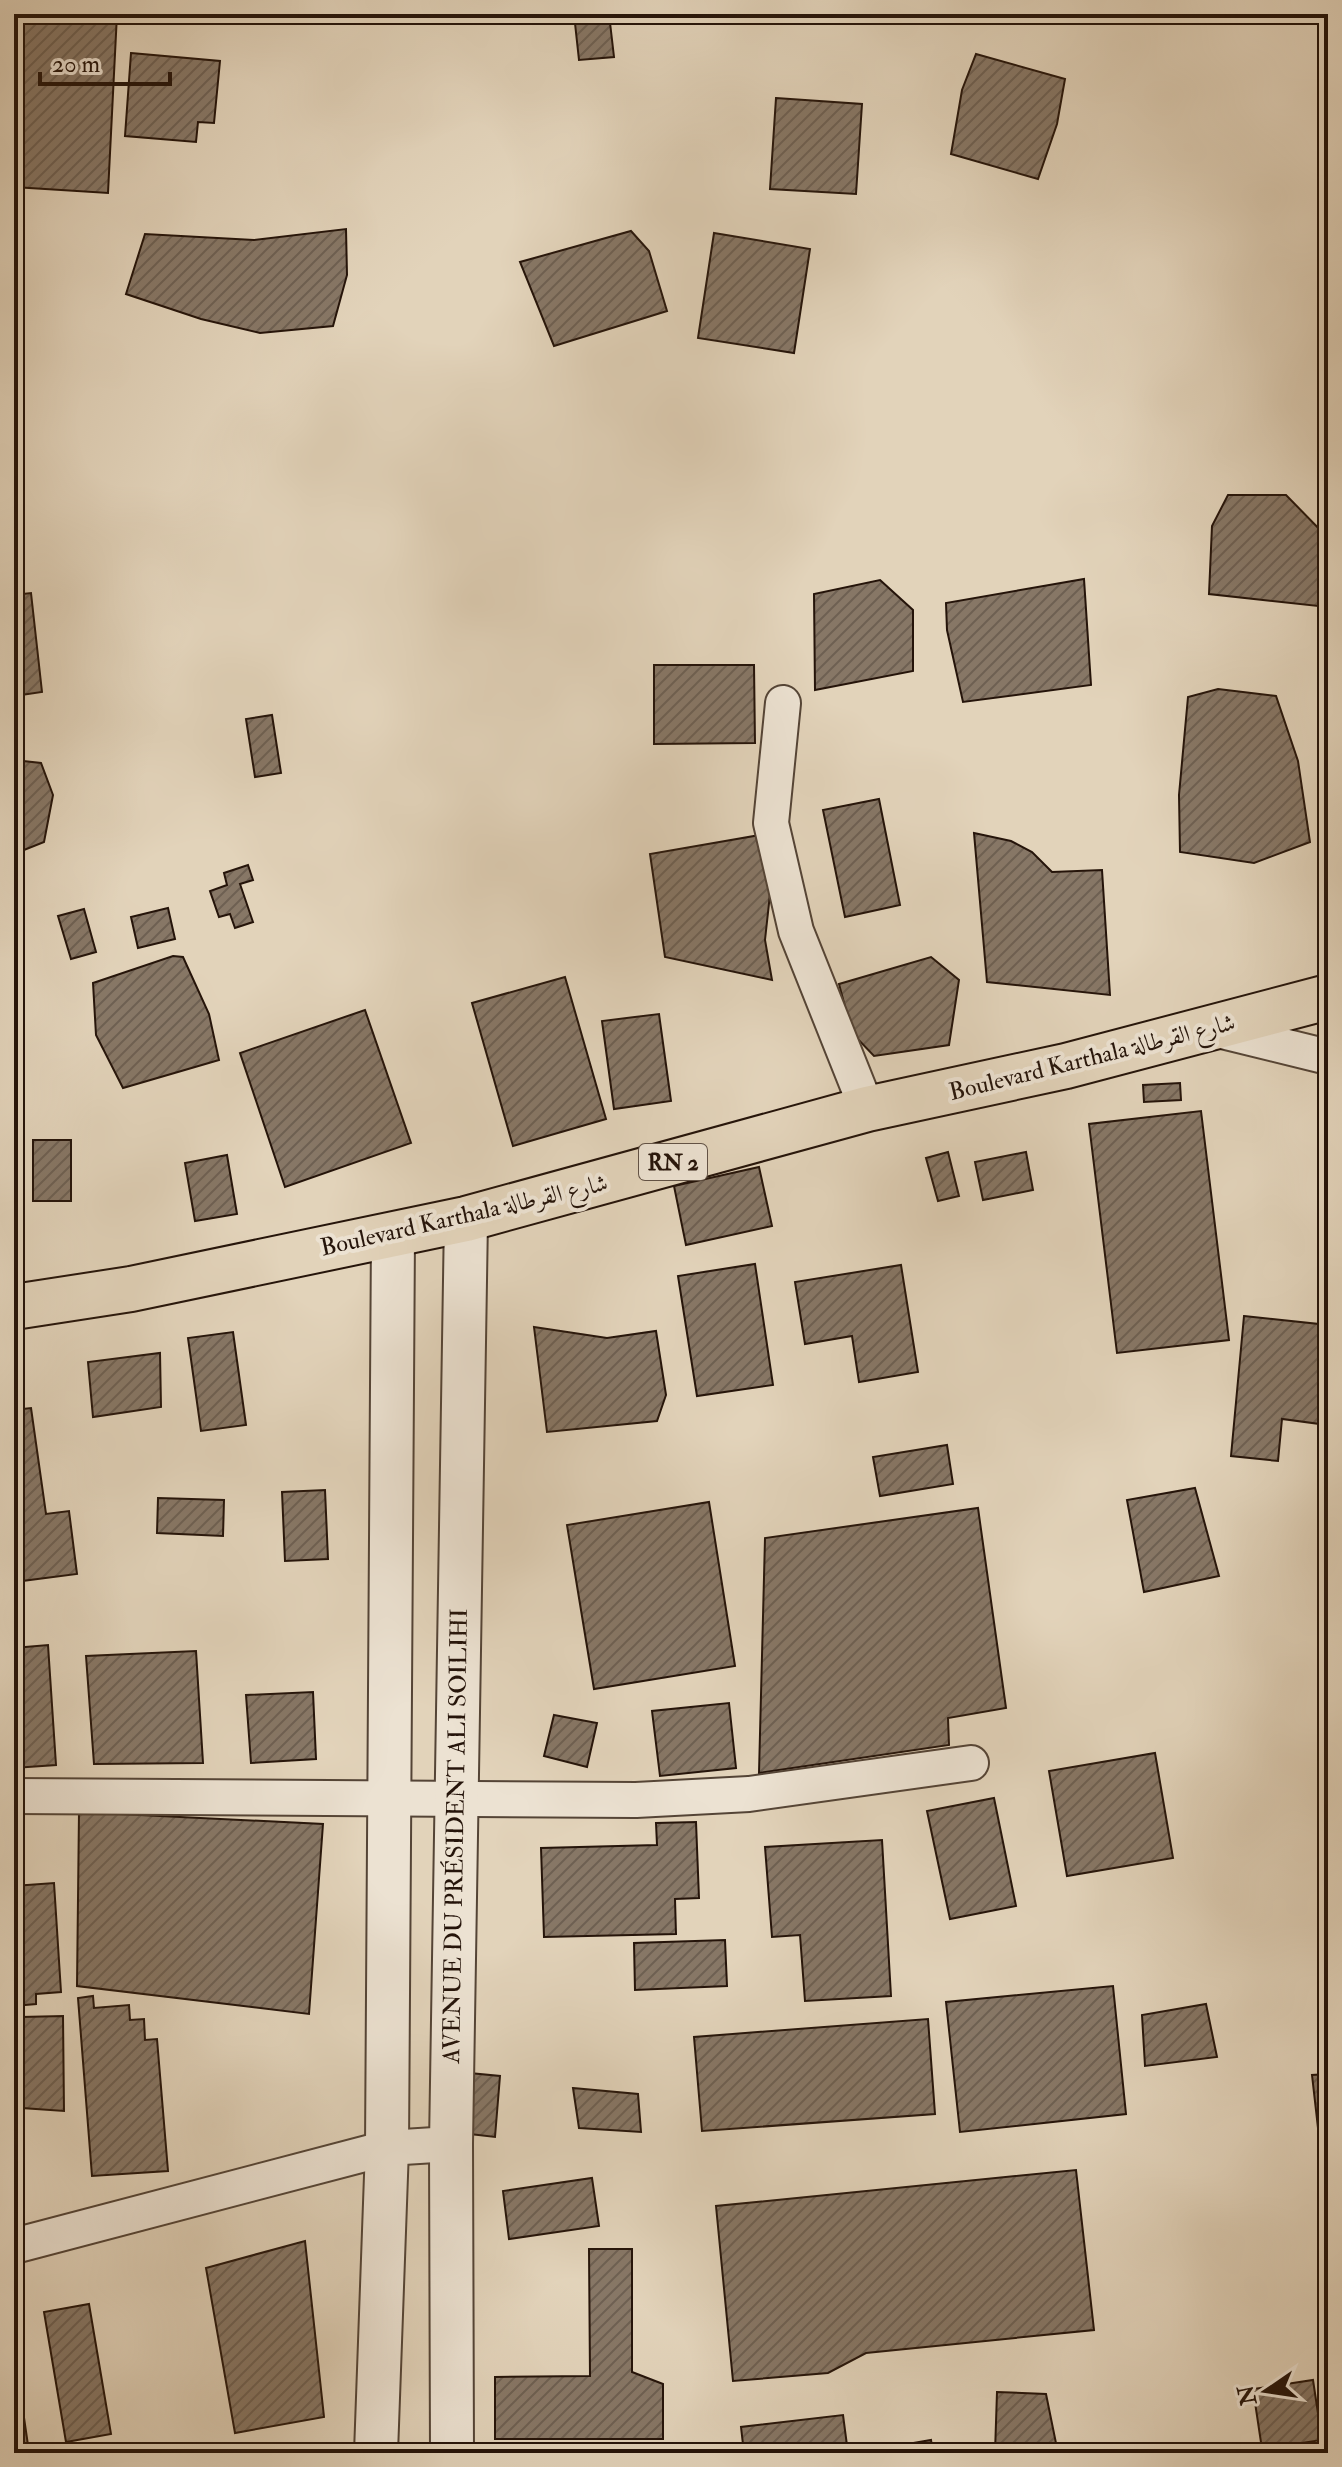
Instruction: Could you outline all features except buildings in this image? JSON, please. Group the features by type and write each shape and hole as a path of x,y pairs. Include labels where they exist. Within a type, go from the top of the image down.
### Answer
{"main road":[{"name":"Boulevard Karthala شارع القرطالة","path":"14,1307 131,1289 466,1219 867,1109 1066,1066 1328,997"}],"street":[{"path":"783,703 771,823 796,931 867,1109"},
{"path":"1214,1029 1328,1057"},
{"name":"AVENUE DU PRÉSIDENT ALI SOILIHI","path":"452,2453 451,2144 466,1219"},
{"path":"376,2453 387,2148 393,1234"},
{"path":"14,1796 636,1800 788,1789 971,1763"},
{"path":"14,2246 387,2148 451,2144"}]}
